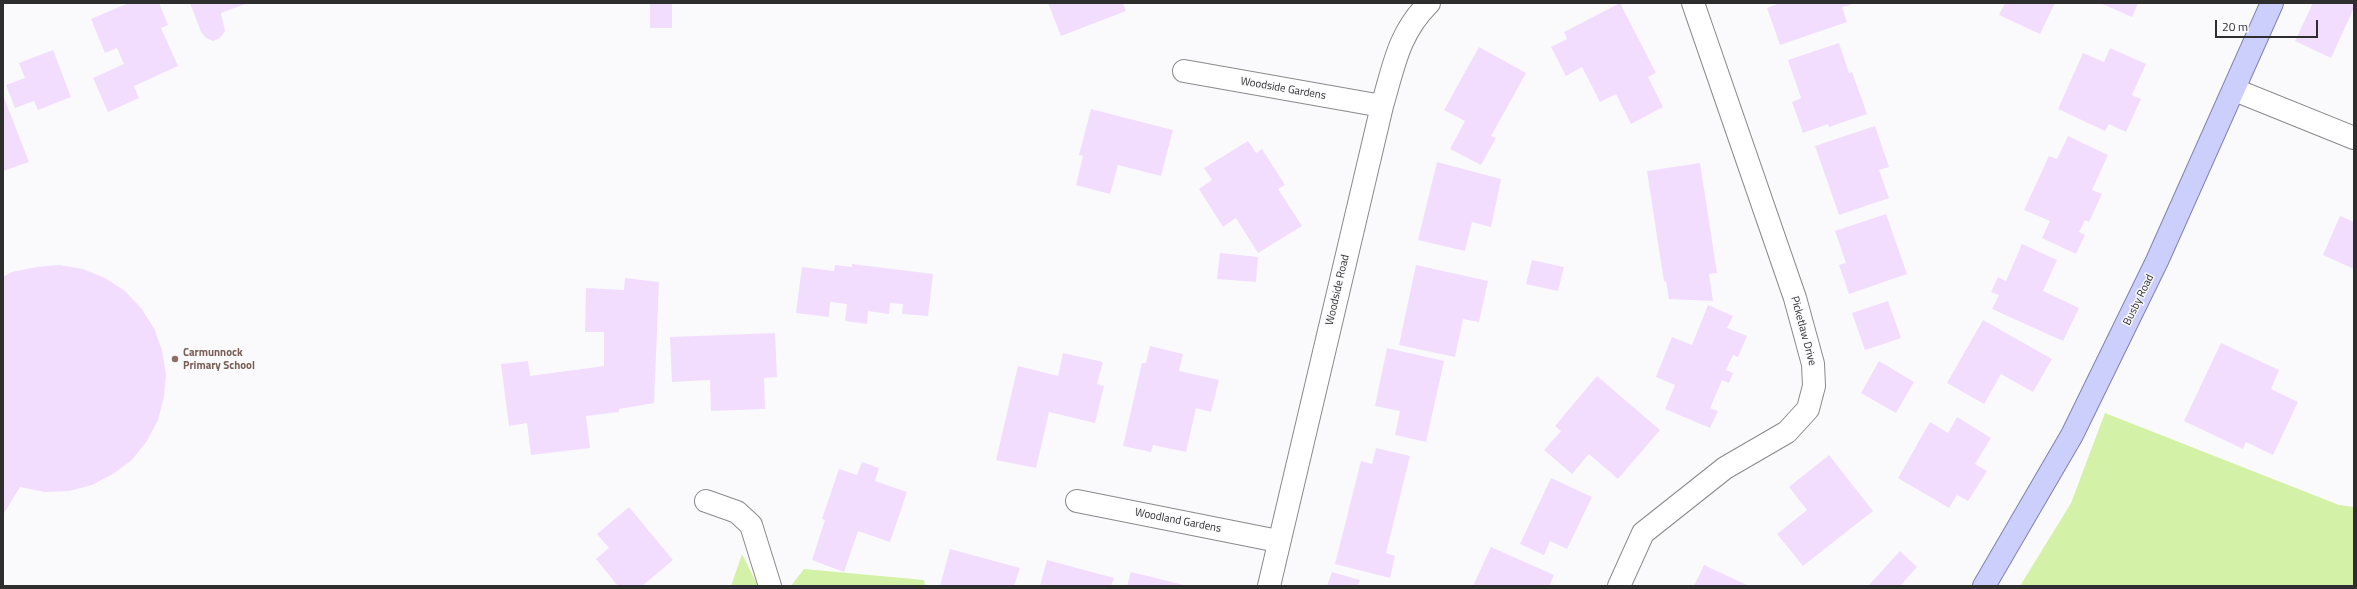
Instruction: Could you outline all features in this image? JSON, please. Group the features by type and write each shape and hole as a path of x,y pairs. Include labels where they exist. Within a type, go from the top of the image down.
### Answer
{"main road":[{"name":"Busby Road","path":"1984,586 2072,435 2157,261 2235,90 2272,3"}],"street":[{"name":"Woodside Road","path":"1269,586 1278,541 1382,106 1401,40 1416,17 1429,3"},
{"name":"Picketlaw Drive","path":"1619,586 1643,533 1725,468 1787,432 1808,409 1814,386 1813,364 1795,298 1693,3"},
{"name":"Woodside Gardens","path":"1184,72 1382,106"},
{"path":"2235,90 2354,138"},
{"path":"706,501 736,512 750,526 770,586"},
{"name":"Woodland Gardens","path":"1077,501 1278,541"}],"green space":[{"path":"2105,413 2339,505 2354,507 2354,586 2020,586 2071,503"},
{"path":"742,554 758,586 731,586"},
{"path":"804,569 924,580 925,586 791,586"}],"building":[{"path":"129,3 159,3 168,25 161,28 178,66 134,86 139,98 108,112 93,78 124,64 117,48 105,53 91,19"},
{"path":"190,3 248,3 221,13 225,31 220,38 213,41 206,38 201,32"},
{"path":"650,3 672,3 672,28 650,28"},
{"path":"1048,3 1123,3 1126,11 1061,36"},
{"path":"1620,3 1656,73 1648,77 1663,107 1631,124 1616,94 1600,102 1582,67 1566,76 1551,47 1567,39 1564,32"},
{"path":"1780,3 1850,3 1851,5 1842,7 1847,22 1780,45 1767,8"},
{"path":"2005,3 2055,3 2040,34 1999,15"},
{"path":"2100,3 2138,3 2132,17"},
{"path":"2313,3 2354,3 2354,8 2331,58 2295,41"},
{"path":"1839,43 1849,73 1852,72 1867,114 1829,127 1828,124 1803,133 1792,102 1801,98 1788,60"},
{"path":"1479,47 1526,73 1491,136 1496,138 1481,165 1450,149 1465,121 1444,110"},
{"path":"2110,48 2146,64 2132,95 2141,99 2126,132 2109,124 2105,131 2058,109 2083,53 2104,62"},
{"path":"53,50 71,97 38,110 34,101 15,108 6,85 25,78 19,63"},
{"path":"3,95 29,162 3,171"},
{"path":"1091,109 1173,130 1161,176 1118,165 1110,194 1076,185 1083,156 1079,155"},
{"path":"1875,126 1889,167 1879,170 1889,198 1839,215 1815,146"},
{"path":"2068,136 2108,155 2092,190 2102,194 2089,222 2085,220 2079,232 2085,235 2076,254 2042,238 2050,221 2024,210 2049,156 2057,159"},
{"path":"1248,141 1256,153 1262,149 1285,185 1278,189 1302,226 1258,253 1236,218 1223,227 1199,189 1212,180 1204,168"},
{"path":"1437,162 1501,179 1491,227 1472,222 1465,251 1418,240"},
{"path":"1700,163 1717,273 1709,274 1713,301 1669,299 1666,281 1664,282 1647,171"},
{"path":"1886,214 1907,274 1849,294 1839,265 1846,263 1835,231"},
{"path":"2340,216 2354,222 2354,269 2323,255"},
{"path":"2022,244 2057,260 2043,291 2079,308 2063,341 1992,309 1999,295 1991,292 1998,277 2006,281"},
{"path":"1220,253 1258,257 1256,282 1217,279"},
{"path":"1532,260 1564,267 1558,291 1526,284"},
{"path":"852,264 933,274 928,316 902,314 903,304 890,303 889,314 868,311 867,324 845,321 847,304 830,302 829,317 796,313 802,267 834,271 835,265 852,267"},
{"path":"59,265 83,269 105,278 125,291 141,308 154,328 162,350 166,374 164,397 158,420 147,441 132,460 113,474 92,485 69,491 45,492 20,487 3,515 3,277 12,272 36,267"},
{"path":"1416,265 1488,281 1479,322 1463,319 1455,357 1399,345"},
{"path":"625,278 659,282 654,403 619,409 619,412 586,416 590,448 531,455 527,423 509,426 501,364 528,361 530,376 604,366 604,332 585,332 586,288 624,290"},
{"path":"1888,301 1901,338 1865,350 1852,313"},
{"path":"1708,305 1733,316 1727,328 1747,336 1738,357 1733,355 1726,370 1733,373 1729,383 1722,380 1710,408 1718,411 1710,428 1665,409 1675,385 1656,377 1672,337 1692,345"},
{"path":"1983,320 2052,359 2033,392 2001,374 1984,404 1947,383"},
{"path":"775,333 777,377 764,378 765,409 711,411 710,380 672,382 670,337"},
{"path":"2221,343 2279,370 2271,389 2298,402 2273,455 2246,442 2243,449 2184,421"},
{"path":"1150,346 1183,354 1179,371 1219,380 1211,412 1196,408 1186,452 1153,445 1151,452 1123,446 1142,363 1146,363"},
{"path":"1387,348 1444,361 1426,442 1395,435 1400,411 1375,406"},
{"path":"1063,353 1103,362 1097,384 1104,386 1095,423 1049,412 1036,468 996,460 1018,366 1058,376"},
{"path":"1879,361 1914,382 1896,413 1861,393"},
{"path":"1597,376 1660,430 1618,479 1589,454 1572,474 1544,450 1561,431 1555,426"},
{"path":"1957,417 1991,438 1975,464 1987,471 1968,501 1957,495 1949,508 1898,478 1930,422 1948,433"},
{"path":"1376,448 1410,456 1386,553 1395,556 1390,578 1335,564 1361,461 1372,464"},
{"path":"1829,455 1873,511 1803,566 1777,534 1807,510 1789,487"},
{"path":"862,462 879,468 875,481 907,492 890,542 858,531 844,572 812,560 825,520 822,519 839,469 857,475"},
{"path":"1551,478 1592,497 1567,549 1550,541 1544,555 1520,544"},
{"path":"629,507 673,560 642,586 618,586 596,559 609,548 597,534"},
{"path":"1491,547 1554,575 1549,586 1473,586"},
{"path":"950,549 1020,568 1014,586 940,586"},
{"path":"1900,551 1917,567 1900,586 1868,586"},
{"path":"1047,560 1114,578 1111,586 1040,586"},
{"path":"1704,565 1749,586 1694,586"},
{"path":"1131,572 1184,585 1184,586 1127,586"},
{"path":"1332,572 1360,580 1358,586 1327,586"}],"place":[{"name":"Carmunnock Primary School","path":"175,359"}]}
